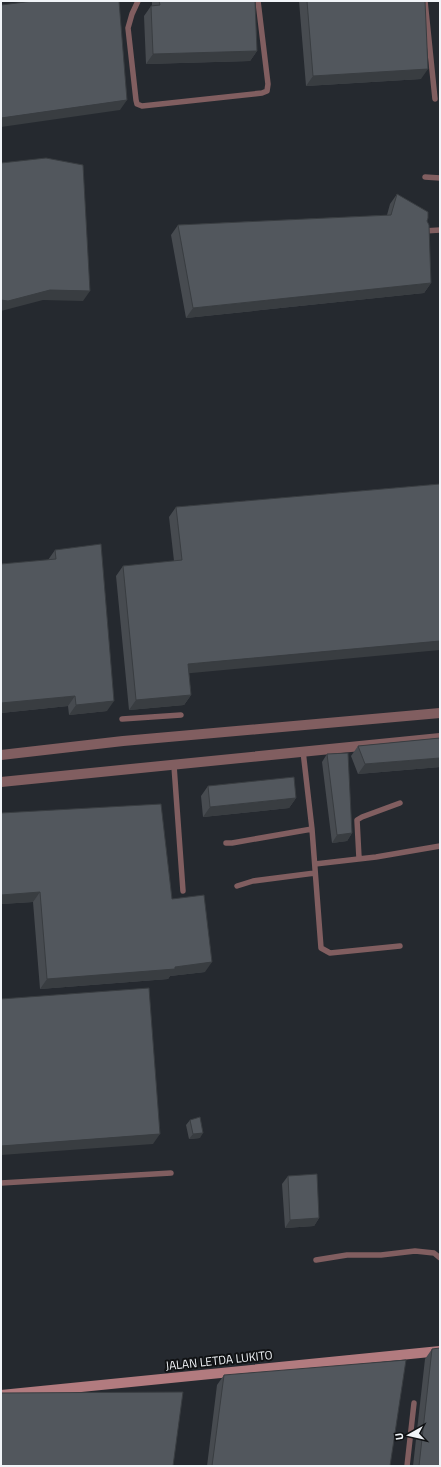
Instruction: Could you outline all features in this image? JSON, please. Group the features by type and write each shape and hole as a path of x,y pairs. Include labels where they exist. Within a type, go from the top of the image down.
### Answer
{"street":[{"path":"1,755 124,741 440,712"},
{"path":"1,782 174,766 303,751 440,738"},
{"name":"JALAN LETDA LUKITO","path":"1,1395 440,1351"}],"lane":[{"path":"138,1 128,28 136,100 137,104 142,106 262,93 267,91 268,84 258,1"},
{"path":"425,1 435,99"},
{"path":"425,177 440,178"},
{"path":"424,231 440,230"},
{"path":"122,719 181,715"},
{"path":"303,751 312,829 321,948 330,953 400,946"},
{"path":"174,766 183,891"},
{"path":"359,858 357,820 400,803"},
{"path":"226,844 312,829"},
{"path":"315,864 376,857 440,846"},
{"path":"237,886 252,881 315,873"},
{"path":"1,1182 171,1173"},
{"path":"316,1260 346,1255 381,1255 415,1251 434,1253 440,1258"},
{"path":"407,1466 414,1403"}],"building":[{"path":"33,1 119,1 127,100 1,118 1,5"},
{"path":"159,1 255,1 257,51 153,54 151,6 160,5"},
{"path":"307,1 425,1 428,69 313,76"},
{"path":"46,158 83,165 90,291 50,290 8,301 1,300 1,163"},
{"path":"397,194 428,212 427,221 429,225 431,283 193,308 178,225 391,215"},
{"path":"440,484 440,641 188,664 191,695 136,700 123,566 182,560 176,507"},
{"path":"101,544 114,701 76,705 75,696 1,703 1,564 56,559 55,550"},
{"path":"440,738 440,758 365,764 358,746"},
{"path":"348,753 352,833 337,835 327,754"},
{"path":"294,777 296,798 210,807 208,786"},
{"path":"161,804 172,899 204,895 212,962 175,967 175,969 47,979 40,892 1,895 1,813"},
{"path":"149,988 160,1134 1,1146 1,999"},
{"path":"200,1117 203,1133 193,1134 190,1120"},
{"path":"317,1174 319,1218 290,1220 288,1176"},
{"path":"440,1348 440,1466 419,1466 432,1349"},
{"path":"406,1360 390,1466 212,1466 224,1375"},
{"path":"183,1392 173,1466 1,1466 1,1393"}]}
